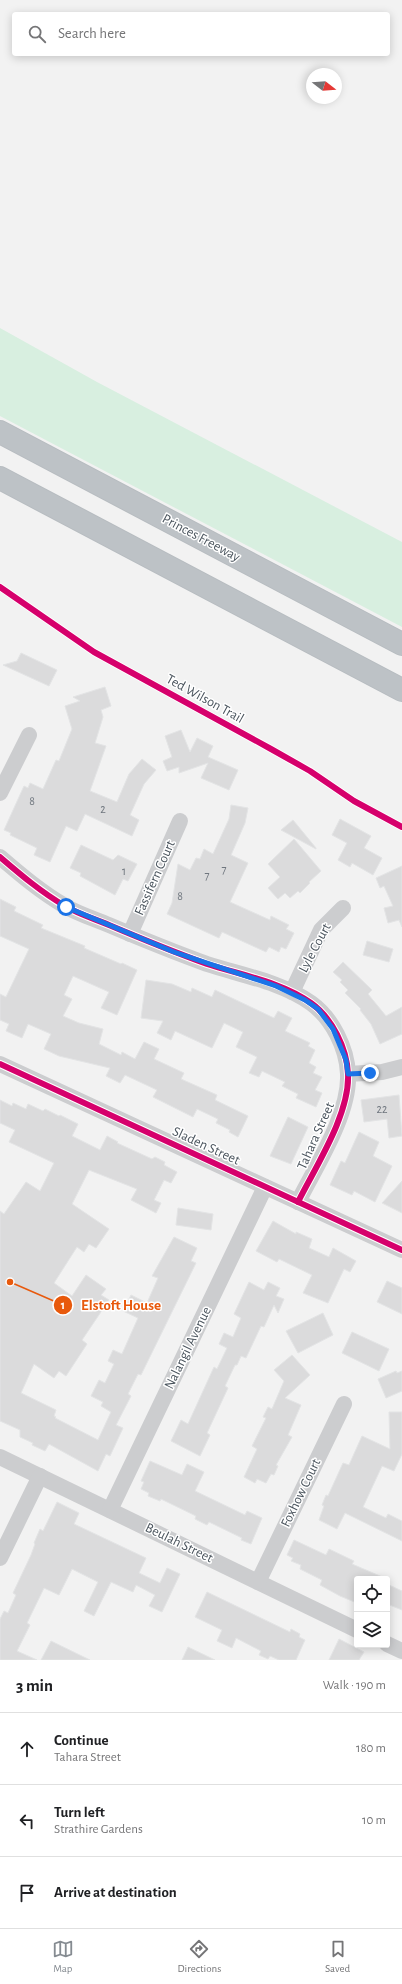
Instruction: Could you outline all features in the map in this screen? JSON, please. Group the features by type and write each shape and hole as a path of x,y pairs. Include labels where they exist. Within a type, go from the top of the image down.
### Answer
{"highway":[{"name":"Princes Freeway","path":"0,432 402,644"},
{"path":"0,478 402,690"}],"street":[{"path":"0,793 29,735"},
{"name":"Fassifern Court","path":"130,934 180,821"},
{"name":"Tahara Street","path":"0,857 36,887 66,907 174,952 292,992 318,1009 329,1023 340,1044 348,1074 347,1090 342,1112 298,1202"},
{"name":"Lyle Court","path":"292,992 321,930 343,908"},
{"name":"Sladen Street","path":"0,1064 402,1250"},
{"path":"348,1074 382,1072 402,1067"},
{"name":"Nalangil Avenue","path":"110,1510 265,1187"},
{"name":"Foxhow Court","path":"258,1582 344,1404"},
{"name":"Beulah Street","path":"0,1457 354,1629"},
{"path":"0,1558 40,1476"},
{"path":"390,1645 402,1651 398,1660"}],"green space":[{"path":"0,328 97,382 402,542 402,627 0,416"}],"building":[{"path":"21,653 57,670 49,686 3,665 17,661"},
{"path":"105,687 111,706 101,710 103,717 95,743 106,746 90,791 117,802 129,774 142,759 156,770 144,784 130,815 139,820 132,836 85,814 77,831 66,826 50,862 34,855 37,848 10,835 11,833 4,830 24,786 28,788 30,783 43,789 56,760 59,761 72,729 65,706 80,701 73,697"},
{"path":"181,730 190,752 197,738 213,746 208,757 238,770 229,790 201,778 208,763 179,773 179,767 167,771 163,761 172,757 165,736"},
{"path":"231,805 248,808 245,823 231,855 248,863 230,902 270,920 271,916 289,925 286,929 294,933 286,949 281,947 279,952 269,947 266,952 222,932 219,938 167,914 172,903 178,864 190,870 196,858 200,859 204,849 213,854 229,819"},
{"path":"340,819 371,836 364,848 382,858 373,875 352,863 350,867 338,860 347,843 332,835"},
{"path":"293,820 316,848 316,849 281,830"},
{"path":"294,839 321,871 300,893 298,891 290,898 285,893 278,899 268,888 280,877 268,864"},
{"path":"81,845 113,860 118,855 137,864 128,881 123,879 115,895 80,876 81,873 70,868"},
{"path":"402,866 402,927 399,920 388,923 384,908 393,906 384,886 380,888 376,878"},
{"path":"0,899 16,907 14,911 43,925 41,928 137,970 117,1015 101,1008 109,992 73,976 64,995 72,999 63,1016 79,1023 103,1029 99,1044 121,1055 122,1052 135,1059 144,1042 159,1049 154,1059 184,1073 181,1079 217,1095 215,1100 248,1116 238,1137 229,1132 230,1130 216,1123 218,1119 197,1109 193,1117 153,1097 157,1090 125,1075 120,1083 106,1076 110,1068 59,1056 44,1049 51,1034 28,1024 22,1038 6,1031 9,1024 0,1020 0,994 6,997 29,949 0,936"},
{"path":"367,941 393,949 389,962 363,955"},
{"path":"343,962 372,990 368,994 386,1016 402,1007 402,1034 380,1044 371,1024 360,1010 361,1009 345,993 348,990 340,982 342,980 333,972"},
{"path":"146,980 172,984 191,992 192,988 212,997 215,990 274,1018 278,1011 292,1018 285,1031 310,1043 308,1046 315,1050 309,1063 316,1067 313,1073 322,1077 315,1090 322,1093 316,1107 296,1098 298,1094 282,1086 285,1082 262,1071 259,1077 249,1073 257,1057 236,1047 243,1032 224,1023 212,1048 175,1031 171,1040 157,1033 163,1021 141,1018"},
{"path":"399,1095 402,1136 389,1138 387,1119 364,1122 361,1100"},
{"path":"0,1100 12,1106 13,1103 26,1109 28,1104 43,1111 45,1109 59,1116 60,1115 78,1124 72,1136 100,1150 107,1136 118,1142 117,1143 152,1159 155,1157 165,1162 164,1165 177,1172 171,1183 164,1180 154,1200 161,1203 156,1213 131,1200 137,1189 89,1170 72,1204 109,1229 96,1248 89,1244 84,1252 77,1247 54,1283 72,1296 86,1275 106,1289 101,1295 109,1300 82,1340 87,1344 66,1376 59,1371 54,1378 34,1364 21,1393 56,1410 54,1416 56,1417 55,1418 98,1440 111,1412 101,1406 103,1402 91,1396 99,1380 105,1383 114,1364 108,1361 113,1350 122,1354 138,1318 123,1311 131,1295 147,1303 158,1278 152,1276 174,1237 197,1248 191,1261 196,1263 141,1375 138,1374 128,1394 131,1396 116,1425 123,1428 110,1456 106,1454 98,1471 49,1444 45,1451 32,1445 33,1443 20,1437 20,1430 0,1421 0,1211 4,1214 26,1182 40,1191 54,1163 9,1142 15,1130 0,1123"},
{"path":"288,1117 308,1127 291,1164 270,1156"},
{"path":"359,1132 379,1142 373,1156 392,1166 375,1202 354,1191 352,1195 330,1185 341,1161 345,1163"},
{"path":"402,1181 402,1213 382,1203"},
{"path":"178,1208 213,1214 211,1230 176,1225"},
{"path":"273,1221 296,1234 296,1232 312,1239 309,1248 329,1257 333,1248 356,1261 350,1272 344,1269 328,1303 303,1293 312,1275 279,1259 277,1262 256,1251"},
{"path":"387,1281 402,1288 402,1314 377,1302"},
{"path":"249,1282 264,1290 268,1282 280,1288 276,1296 284,1299 278,1313 274,1305 264,1327 261,1326 246,1358 241,1356 237,1365 235,1365 225,1386 228,1388 207,1433 210,1435 200,1456 171,1441 181,1420 188,1424 214,1367 217,1369 227,1348 219,1344 224,1333 233,1337 241,1318 234,1314"},
{"path":"323,1313 333,1335 298,1353 286,1331"},
{"path":"352,1332 389,1349 379,1371 342,1353"},
{"path":"292,1355 310,1375 285,1398 301,1405 288,1435 292,1437 276,1465 278,1466 274,1475 271,1474 266,1483 257,1479 255,1483 244,1477 257,1449 252,1446 266,1418 263,1417 268,1407 272,1409 284,1381 274,1370"},
{"path":"396,1371 397,1373 402,1371 402,1391 386,1398 378,1379"},
{"path":"389,1412 402,1412 402,1454 394,1471 382,1466 363,1507 386,1518 388,1514 402,1521 402,1541 345,1513 337,1529 319,1520 326,1495 328,1496 343,1463 349,1465 362,1436 390,1449"},
{"path":"150,1461 182,1475 187,1464 204,1472 195,1491 245,1515 247,1511 262,1518 251,1544 209,1522 207,1525 195,1519 196,1516 161,1499 160,1501 148,1496 149,1493 141,1489 144,1482 141,1481"},
{"path":"57,1502 79,1513 74,1524 146,1558 139,1573 160,1583 167,1568 180,1574 162,1612 149,1606 155,1595 136,1585 133,1592 111,1582 94,1616 84,1611 98,1582 72,1569 59,1595 44,1588 27,1623 30,1625 17,1651 37,1660 0,1660 0,1619 4,1611 8,1613 16,1595 13,1593 31,1555 40,1529 43,1531"},
{"path":"294,1540 326,1555 329,1549 354,1561 352,1564 380,1576 354,1576 354,1602 320,1585 322,1580 300,1569 301,1565 291,1561 293,1558 287,1555"},
{"path":"390,1585 402,1591 402,1610 390,1605"},
{"path":"207,1592 290,1632 291,1629 300,1634 299,1637 305,1640 296,1660 279,1660 270,1656 268,1659 259,1655 261,1651 236,1638 232,1648 217,1641 222,1630 195,1617"},
{"path":"339,1639 364,1652 359,1660 329,1660"},
{"path":"51,1641 90,1660 41,1660"},
{"path":"188,1647 215,1660 182,1660"}],"cycle path":[{"name":"Ted Wilson Trail","path":"0,587 94,652 310,771 354,801 402,827"},
{"path":"0,857 39,889 75,912 207,964 274,984 300,996 319,1009 326,1017 337,1034 345,1054 348,1074 347,1090 344,1106 338,1123 298,1202"},
{"path":"0,1064 402,1250"}],"place":[{"name":"Elstoft House","path":"10,1282"}],"route":[{"path":"66,907 174,952 285,989 299,996 318,1009 333,1029 346,1060 348,1074 370,1073"}]}
